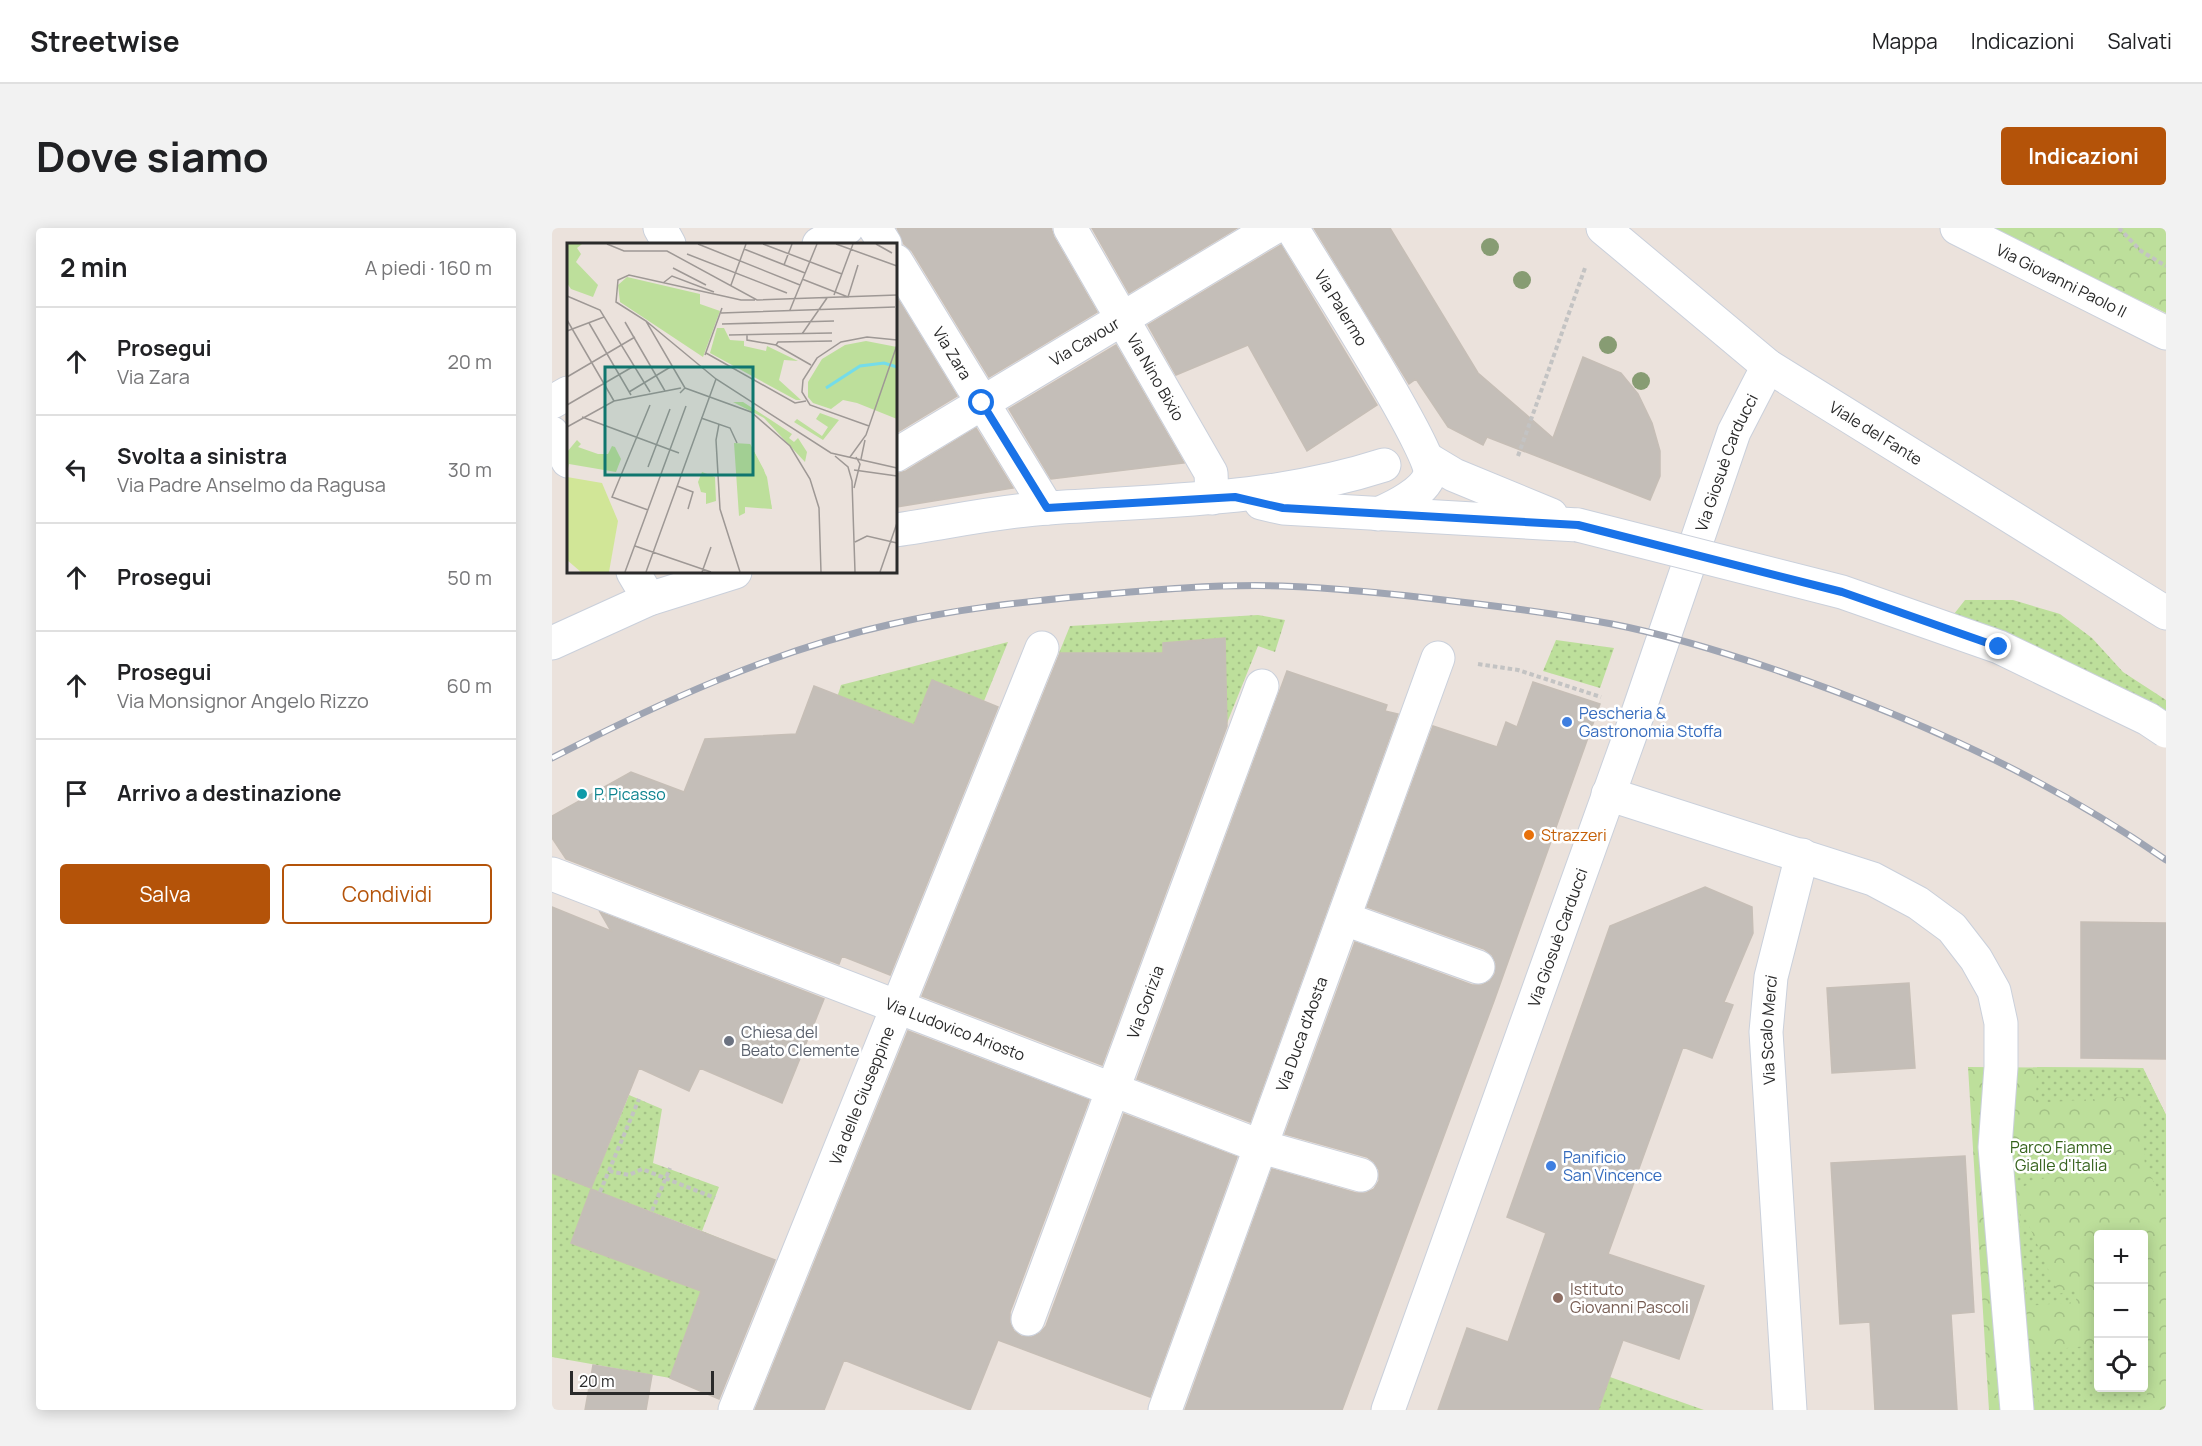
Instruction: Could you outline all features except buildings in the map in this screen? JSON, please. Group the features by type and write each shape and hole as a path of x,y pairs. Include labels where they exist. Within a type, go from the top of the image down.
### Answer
{"street":[{"path":"660,228 668,243"},
{"path":"821,243 847,228"},
{"path":"875,228 884,243"},
{"name":"Via Nino Bixio","path":"1070,228 1124,318 1223,498"},
{"name":"Via Cavour","path":"897,454 1273,228"},
{"name":"Via Palermo","path":"1292,228 1391,390 1427,457"},
{"name":"Viale del Fante","path":"1603,228 1768,366 2166,613"},
{"name":"Via Giovanni Paolo II","path":"1957,228 2166,333"},
{"name":"Via Zara","path":"897,263 1047,508"},
{"name":"Via Giosuè Carducci","path":"1388,1410 1638,710 1734,432 1768,366"},
{"path":"1391,390 1393,486"},
{"path":"552,402 567,394"},
{"path":"552,433 567,459"},
{"path":"1393,486 1391,452 1404,445 1419,448 1427,457 1454,475 1578,525 1853,596 1999,647 2148,719 2166,731"},
{"path":"1223,498 1283,508 1427,481 1431,468 1427,457"},
{"path":"897,530 1047,508 1223,498 1336,480 1393,486 1447,518 1578,525"},
{"path":"552,643 641,585 728,573"},
{"name":"Via delle Giuseppine","path":"735,1410 1042,648"},
{"name":"Via Duca d'Aosta","path":"1165,1410 1438,658"},
{"name":"Via Gorizia","path":"1028,1319 1111,1089 1262,686"},
{"path":"1608,794 1873,879 1918,903 1952,928 1976,959 1994,991 2001,1023 2001,1067 1995,1147 2017,1410"},
{"name":"Via Scalo Merci","path":"1790,1410 1766,1032 1771,977 1802,855"},
{"name":"Via Ludovico Ariosto","path":"552,874 1262,1147 1360,1174"},
{"path":"1345,919 1478,967"}],"path":[{"path":"2119,228 2141,251 2166,266"},
{"path":"1504,496 1588,260"},
{"path":"1438,658 1518,670 1638,710"},
{"path":"600,1192 639,1099"},
{"path":"652,1211 670,1168"},
{"path":"609,1171 629,1174 642,1169 715,1198"}],"green space":[{"path":"1989,228 2166,228 2166,313"},
{"path":"1965,600 2013,600 2060,614 2092,638 2123,672 2166,700 2166,715 2115,684 1954,614"},
{"path":"1258,615 1285,620 1275,652 1258,646 1225,728 1136,728 1122,764 1103,756 1113,728 1111,653 1059,653 1070,626","holes":["1225,638 1226,691 1166,696 1163,643"]},
{"path":"1556,640 1614,648 1600,688 1543,671"},
{"path":"1008,642 984,701 932,681 914,725 830,721 841,685"},
{"name":"Parco Fiamme Gialle d'Italia","path":"1968,1067 2143,1068 2166,1115 2166,1410 1989,1410"},
{"path":"2037,1067 2143,1068 2166,1115 2166,1203 2145,1167 2140,1096 2036,1103"},
{"path":"629,1095 662,1109 653,1163 719,1187 702,1231 729,1242 710,1299 699,1296 670,1378 552,1357 552,1173 591,1188","holes":["591,1189 702,1231 683,1284 571,1243"]},
{"path":"2096,1139 2106,1154 2017,1189 2014,1147"},
{"path":"2019,1203 2059,1294 2077,1288 2076,1302 2027,1306"},
{"path":"2094,1345 2094,1392 2147,1392 2148,1410 2039,1410 2035,1351"},
{"path":"1610,1377 1704,1410 1598,1410"}],"railway":[{"path":"552,758 675,698 761,663 804,648 892,624 989,607 1135,592 1233,586 1325,588 1431,598 1572,617 1654,633 1736,657 1878,708 1978,752 2074,802 2166,860"}],"place":[{"name":"Pescheria & Gastronomia Stoffa","path":"1567,722"},
{"name":"P. Picasso","path":"582,794"},
{"name":"Strazzeri","path":"1529,835"},
{"name":"Chiesa del Beato Clemente","path":"729,1041"},
{"name":"Panificio San Vincence","path":"1551,1166"},
{"name":"Istituto Giovanni Pascoli","path":"1558,1298"}],"route":[{"path":"982,403 1047,508 1235,497 1283,508 1578,525 1842,592 1999,647"}]}
